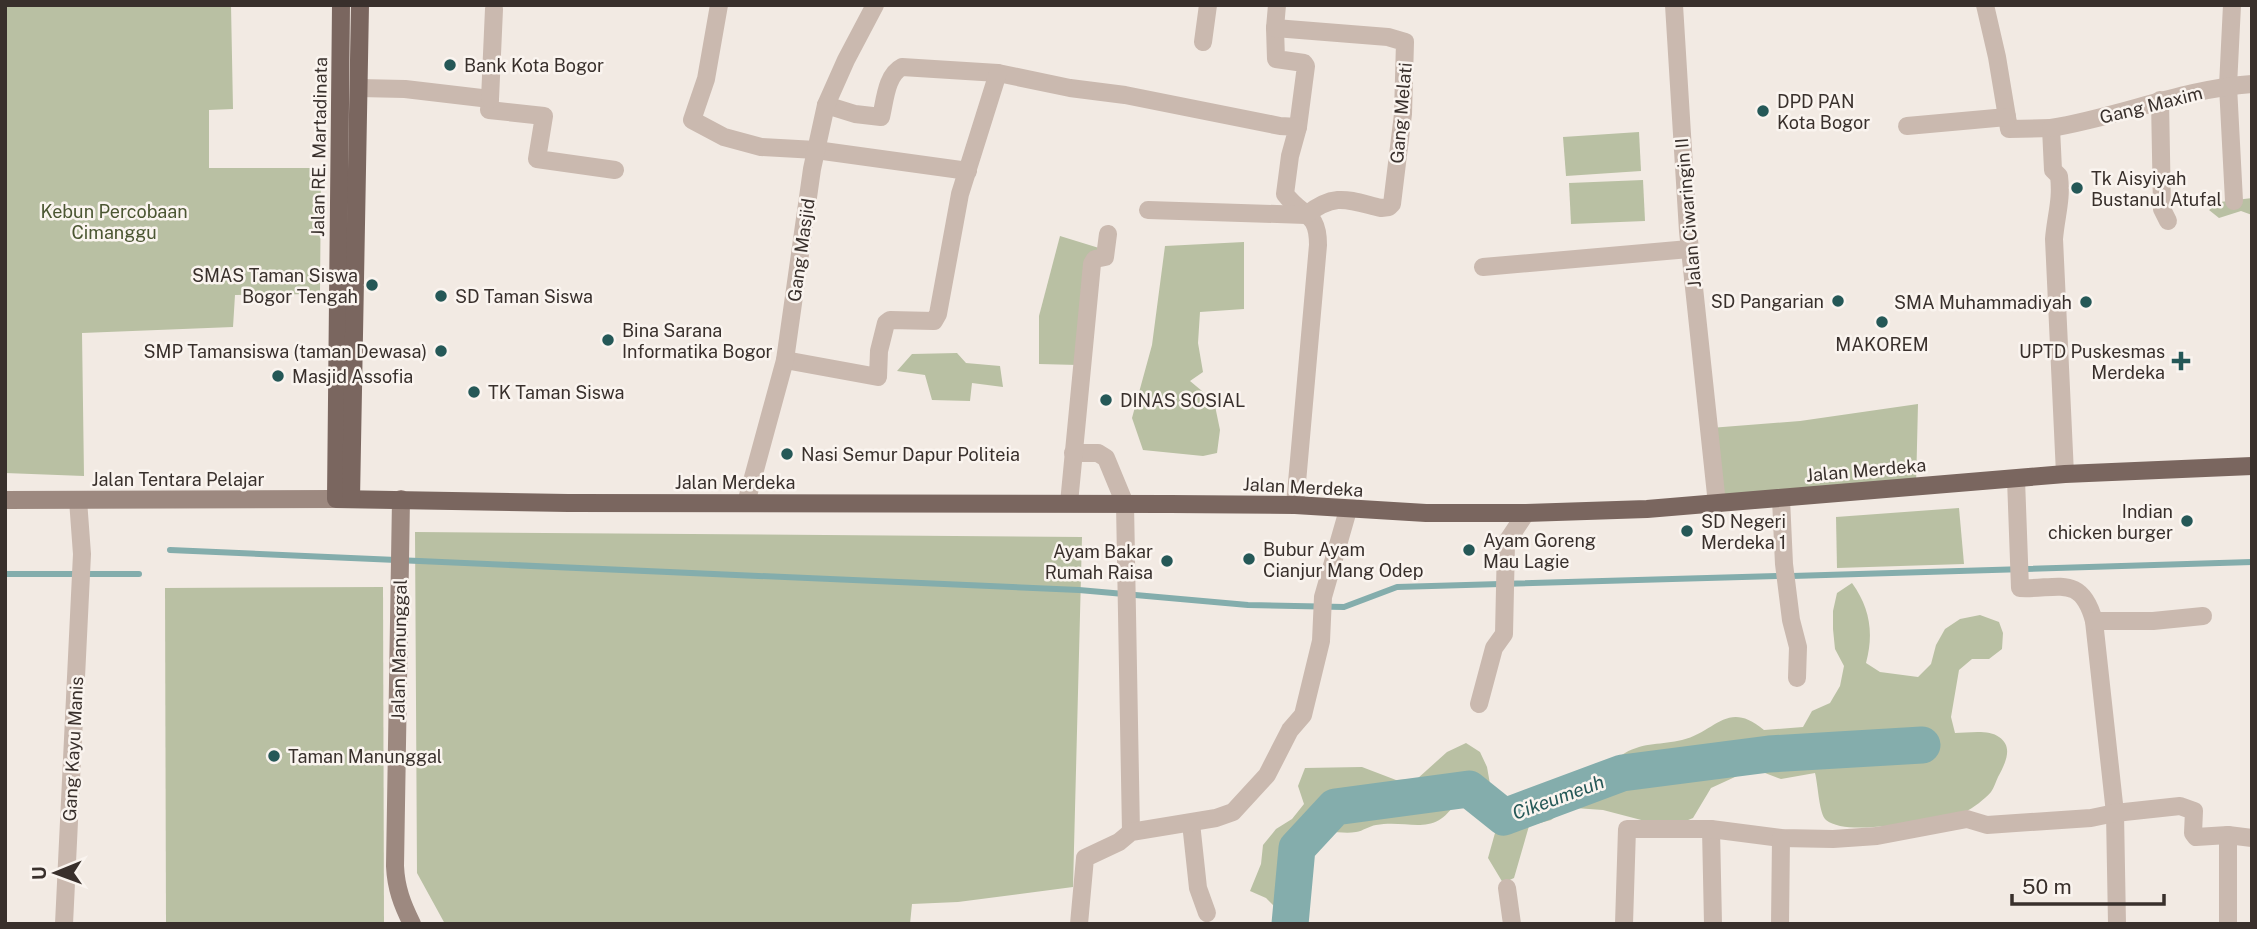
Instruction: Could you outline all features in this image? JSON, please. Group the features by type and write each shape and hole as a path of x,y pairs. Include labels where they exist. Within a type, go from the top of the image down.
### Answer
{"main road":[{"name":"Jalan RE. Martadinata","path":"341,5 346,302 343,499"},
{"name":"Jalan RE. Martadinata","path":"346,302 359,88 360,5"},
{"name":"Jalan Merdeka","path":"343,499 568,503 1295,505 1426,513 1526,513 1717,504 2064,474 2252,466"}],"street":[{"path":"719,5 706,79 692,120 724,137 761,147 816,150 968,171"},
{"name":"Gang Masjid","path":"746,503 785,360 816,150 826,105 840,72 876,5"},
{"path":"1203,42 1208,5"},
{"path":"1277,5 1274,52 1277,61 1304,63 1306,66 1298,127 1284,189 1288,198 1317,226 1318,245 1295,505"},
{"name":"Jalan Ciwaringin II","path":"1674,5 1689,249 1717,504"},
{"path":"1907,126 2007,117 1985,5"},
{"path":"2232,5 2228,86 2234,201"},
{"path":"494,9 489,110 544,116 537,159 615,170"},
{"name":"Gang Melati","path":"1275,28 1388,37 1406,43 1403,114 1392,204 1381,208 1332,199 1320,204 1307,215"},
{"path":"826,105 855,114 881,117 894,71 902,67 998,73 1280,126 1298,127"},
{"path":"785,360 878,377 886,323 890,320 934,321 938,314 960,194 998,73"},
{"name":"Gang Maxim","path":"2007,117 2011,130 2051,128 2080,123 2160,100 2228,86 2252,85"},
{"path":"359,88 405,89 490,99"},
{"path":"2160,100 2162,209 2168,221"},
{"path":"2051,128 2052,168 2059,176 2061,206 2056,217 2054,239 2064,474"},
{"path":"1148,210 1307,215"},
{"path":"1069,503 1092,264 1093,260 1105,257 1108,234"},
{"path":"1483,267 1689,249"},
{"path":"1073,453 1098,453 1106,458 1125,504 1132,832"},
{"path":"2016,479 2020,588 2056,585 2073,589 2086,599 2094,621 2115,813 2117,924"},
{"name":"Jalan Tentara Pelajar","path":"5,500 343,499"},
{"name":"Jalan Manunggal","path":"401,499 395,866 400,900 412,924"},
{"path":"1781,499 1784,564 1791,620 1798,647 1797,678"},
{"name":"Gang Kayu Manis","path":"64,924 80,617 82,554 78,500"},
{"path":"1079,924 1085,858 1119,842 1132,832 1191,823 1233,812 1267,775 1290,730 1303,715 1321,641 1323,597 1348,510"},
{"path":"1479,704 1494,648 1504,634 1506,543 1526,513"},
{"path":"2094,621 2153,621 2203,616"},
{"path":"1624,924 1627,829 1711,829 1781,838 1859,838 1967,820 1987,824 2091,818 2180,806 2194,811 2193,833 2196,837 2228,835 2252,838"},
{"path":"1191,823 1198,888 1208,913"},
{"path":"1711,829 1713,924"},
{"path":"2228,835 2228,924"},
{"path":"1780,924 1781,838"},
{"path":"1507,888 1512,924"}],"green space":[{"name":"Kebun Percobaan Cimanggu","path":"5,5 231,5 233,109 209,110 209,168 321,168 320,294 235,295 233,327 82,333 84,476 5,473"},
{"path":"1639,132 1641,171 1566,176 1563,137"},
{"path":"1643,180 1645,221 1571,224 1569,183"},
{"path":"2252,198 2252,215 2241,211 2219,218 2209,210 2220,202"},
{"path":"1060,236 1099,248 1078,365 1039,364 1039,316"},
{"path":"1244,242 1244,309 1200,312 1198,343 1203,372 1190,381 1214,401 1220,430 1217,453 1203,456 1143,450 1132,418 1152,345 1165,246"},
{"path":"957,353 966,363 1000,366 1003,387 972,383 970,401 932,400 925,375 897,371 912,354"},
{"path":"1918,404 1916,487 1717,504 1710,428 1800,421"},
{"path":"1959,508 1964,564 1837,568 1836,517"},
{"path":"415,532 1082,537 1073,887 958,902 912,904 910,924 445,924 417,873"},
{"path":"1852,583 1863,602 1869,621 1870,641 1866,663 1880,672 1918,677 1931,664 1936,645 1945,629 1960,619 1980,615 1999,622 2003,633 2002,649 1989,659 1972,659 1959,670 1951,717 1955,733 1984,732 1999,737 2004,741 2007,756 1991,792 1965,812 1893,825 1838,825 1824,817 1815,773 1781,779 1748,771 1711,788 1693,818 1676,825 1649,822 1603,810 1575,808 1562,812 1551,820 1529,826 1514,878 1503,883 1488,858 1495,833 1490,820 1457,800 1440,820 1431,823 1376,825 1350,833 1320,832 1306,839 1286,860 1294,899 1295,924 1275,924 1279,911 1266,898 1250,891 1261,864 1263,845 1276,829 1292,819 1304,804 1298,786 1305,768 1362,767 1396,780 1417,779 1447,752 1466,743 1480,752 1487,767 1490,784 1502,796 1514,796 1543,789 1575,786 1632,749 1682,740 1731,717 1751,721 1764,730 1803,727 1812,711 1830,703 1840,686 1844,666 1835,649 1833,611 1837,593"},
{"name":"Taman Manunggal","path":"383,587 384,923 166,924 165,588"}],"waterway":[{"path":"170,550 1079,590 1248,605 1344,607 1397,587 1777,576"},
{"path":"1792,576 2252,562"},
{"path":"5,574 139,574"},
{"name":"Cikeumeuh","path":"1290,924 1297,848 1335,807 1469,789 1504,817 1622,773 1769,754 1922,745"}],"place":[{"name":"Bank Kota Bogor","path":"450,65"},
{"name":"DPD PAN Kota Bogor","path":"1763,111"},
{"name":"Tk Aisyiyah Bustanul Atufal","path":"2077,188"},
{"name":"SMAS Taman Siswa Bogor Tengah","path":"372,285"},
{"name":"SD Taman Siswa","path":"441,296"},
{"name":"SD Pangarian","path":"1838,301"},
{"name":"SMA Muhammadiyah","path":"2086,302"},
{"name":"MAKOREM","path":"1882,322"},
{"name":"Bina Sarana Informatika Bogor","path":"608,340"},
{"name":"SMP Tamansiswa (taman Dewasa)","path":"441,351"},
{"name":"UPTD Puskesmas Merdeka","path":"2181,361"},
{"name":"Masjid Assofia","path":"278,376"},
{"name":"TK Taman Siswa","path":"474,392"},
{"name":"DINAS SOSIAL","path":"1106,400"},
{"name":"Nasi Semur Dapur Politeia","path":"787,454"},
{"name":"Indian chicken burger","path":"2187,521"},
{"name":"SD Negeri Merdeka 1","path":"1687,531"},
{"name":"Ayam Goreng Mau Lagie","path":"1469,550"},
{"name":"Bubur Ayam Cianjur Mang Odep","path":"1249,559"},
{"name":"Ayam Bakar Rumah Raisa","path":"1167,561"},
{"name":"Taman Manunggal","path":"274,756"}]}
